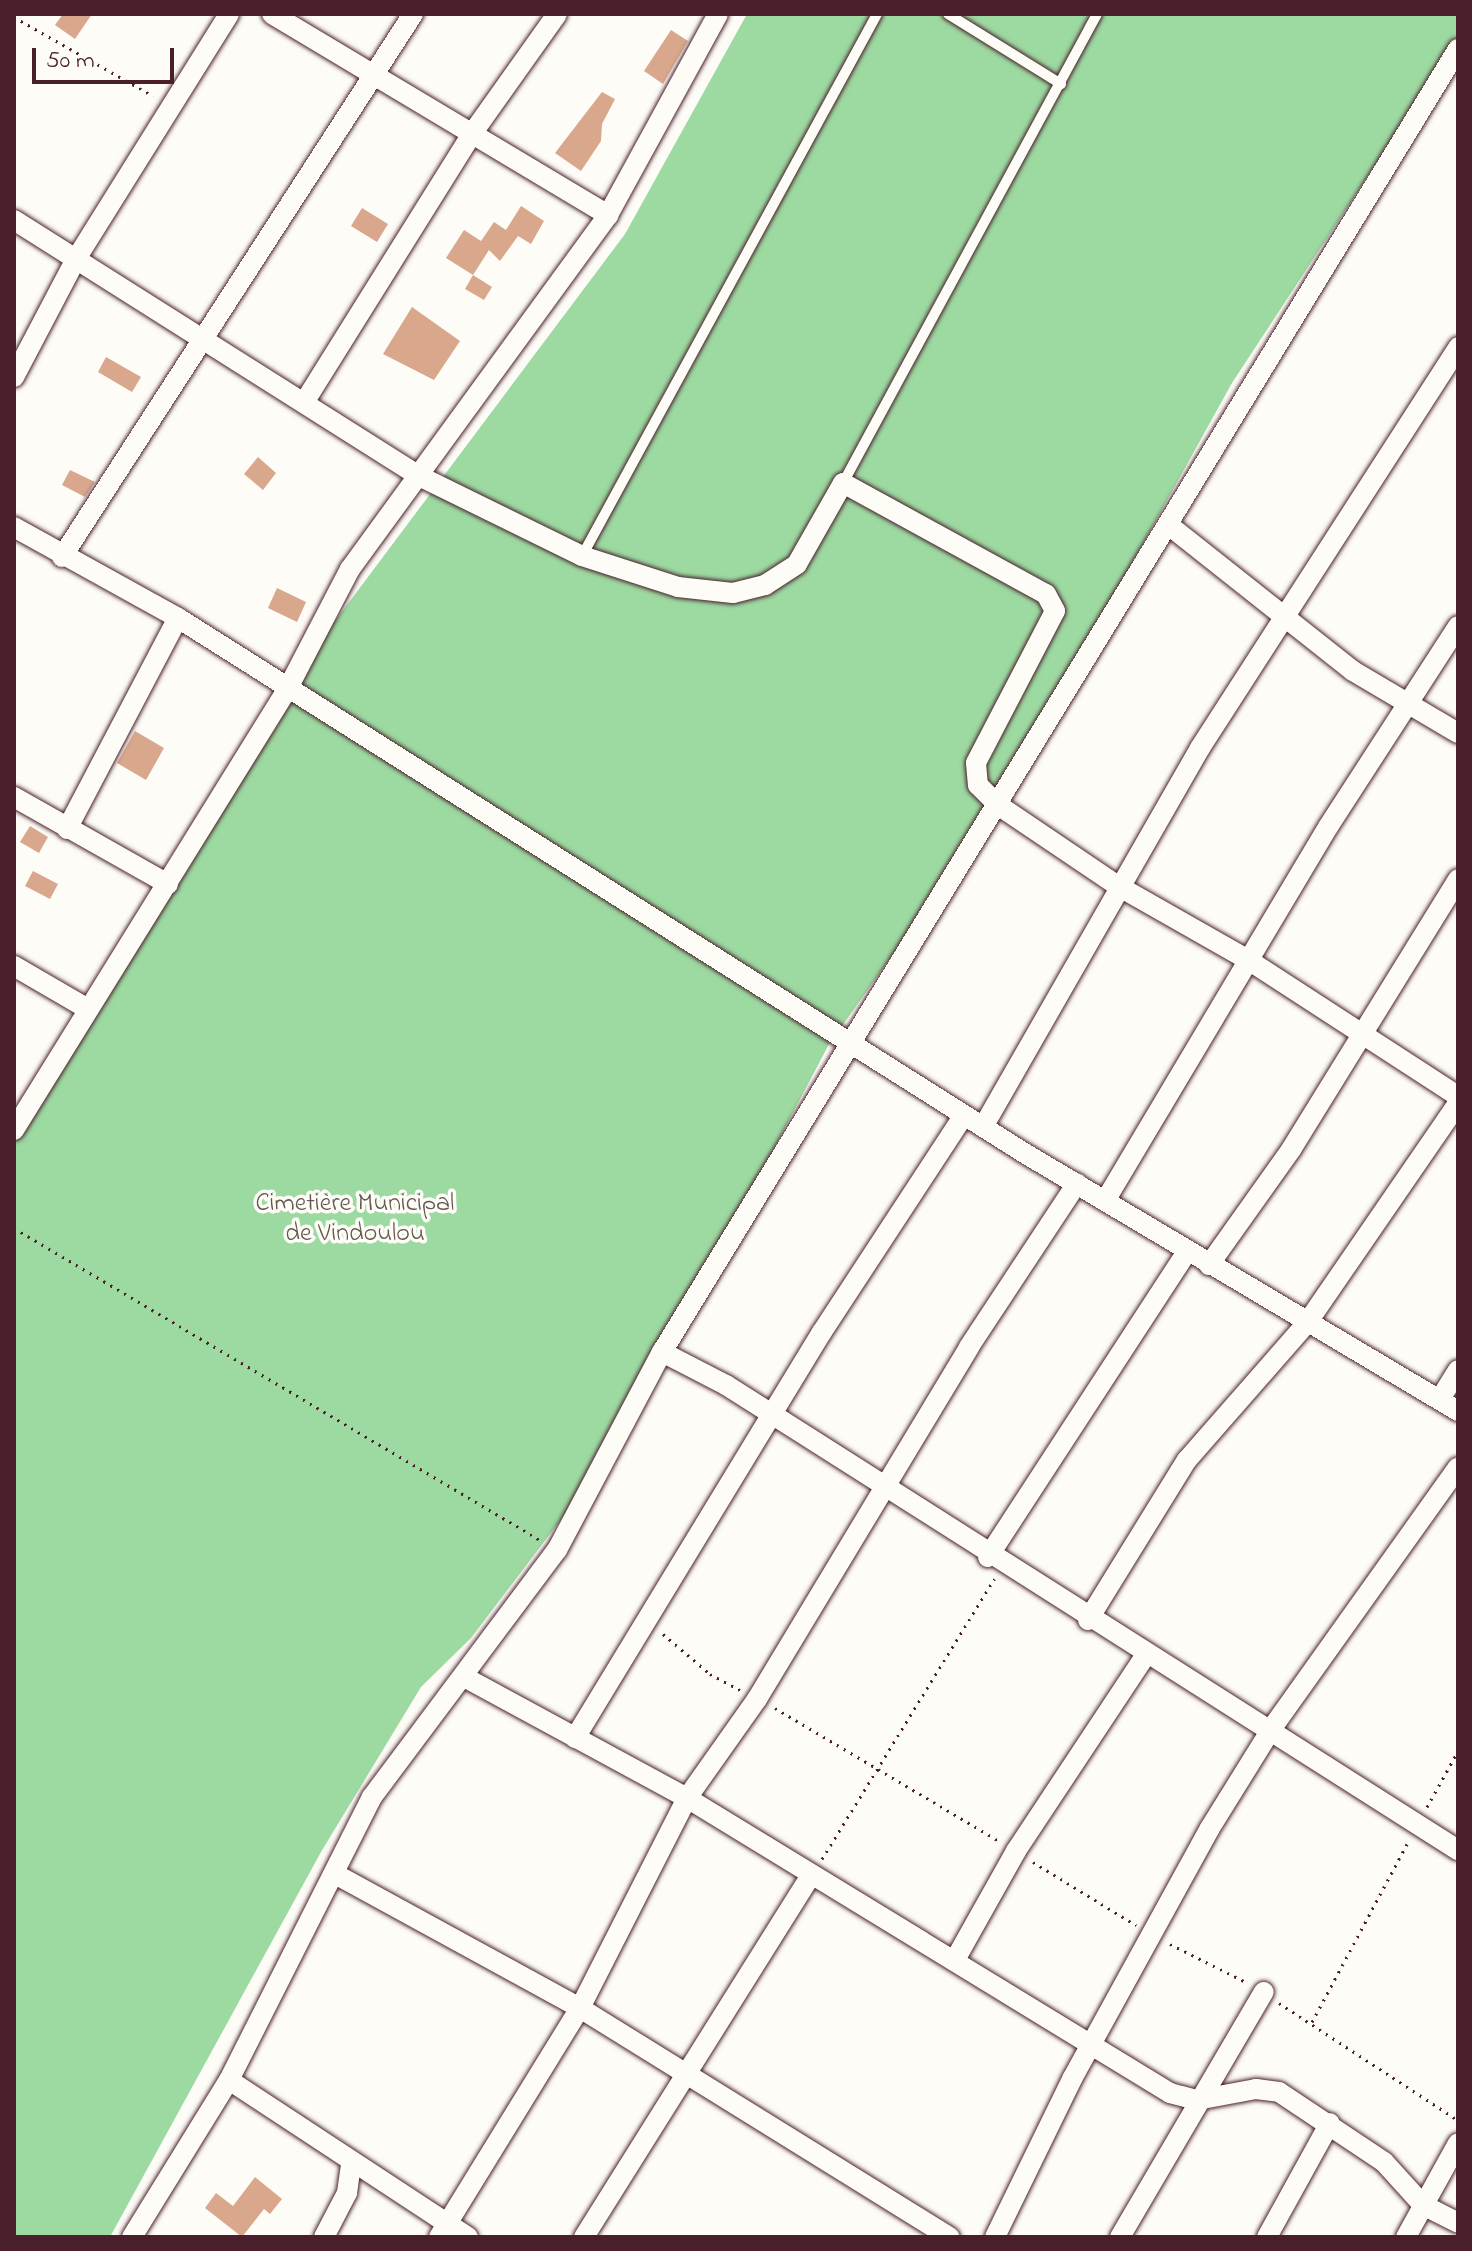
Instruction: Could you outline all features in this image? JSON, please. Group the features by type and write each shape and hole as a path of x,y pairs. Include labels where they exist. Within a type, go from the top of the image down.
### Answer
{"street":[{"path":"14,377 76,259 229,14"},
{"path":"272,14 372,78 474,131 608,215"},
{"path":"62,557 413,14"},
{"path":"305,401 474,131 557,14"},
{"path":"14,1130 288,688 350,569 421,477 608,215 718,14"},
{"path":"132,2237 146,2228 229,2080 337,1875 372,1797 433,1708 466,1678 557,1550 662,1352 1170,526 1301,299 1458,49"},
{"path":"17,230 76,259 205,336 421,477 582,556 678,587 733,593 765,585 797,564 843,483 1053,603 1055,611 976,763 978,785 998,805 1118,886 1250,961 1458,1096"},
{"path":"983,1127 1118,886 1281,617 1458,347"},
{"path":"1170,526 1281,617 1408,706 1458,733"},
{"path":"14,527 62,557 178,618 983,1127 1187,1252 1458,1411"},
{"path":"67,829 178,618"},
{"path":"1105,1201 1458,626"},
{"path":"14,797 168,884"},
{"path":"1209,1265 1292,1148 1360,1030 1458,879"},
{"path":"14,966 88,1009"},
{"path":"1088,1620 1187,1460 1307,1323 1458,1103"},
{"path":"575,1738 644,1618 964,1115"},
{"path":"442,2230 580,2008 687,1798 757,1699 969,1347 1077,1183"},
{"path":"995,1561 1187,1252"},
{"path":"662,1352 772,1416 1145,1656 1272,1728 1458,1850"},
{"path":"1440,1399 1458,1370"},
{"path":"995,2237 1090,2045 1151,1933 1272,1728 1458,1467"},
{"path":"956,1958 1016,1851 1145,1656"},
{"path":"466,1678 687,1798 810,1877 956,1958 1170,2093 1197,2100 1270,2089 1330,2123 1384,2162 1423,2205 1458,2223"},
{"path":"337,1875 580,2008 950,2237"},
{"path":"584,2237 810,1877"},
{"path":"1120,2237 1197,2100 1264,1992"},
{"path":"229,2080 442,2230 468,2237"},
{"path":"1267,2237 1330,2123"},
{"path":"1406,2237 1458,2143"},
{"path":"324,2237 347,2193 351,2165"}],"lane":[{"path":"582,556 877,14"},
{"path":"948,14 1061,84"},
{"path":"843,483 1097,14"}],"path":[{"path":"14,17 172,107"},
{"path":"14,1228 557,1550"},
{"path":"810,1877 879,1769 995,1561"},
{"path":"644,1618 710,1674 879,1769 1151,1933 1264,1992 1458,2120"},
{"path":"1312,2024 1458,1751"}],"green space":[{"name":"Cimetière Municipal de Vindoulou","path":"747,14 1458,14 1458,38 1232,383 998,805 828,1046 619,1443 471,1638 421,1687 321,1852 110,2237 14,2237 14,1129 296,673 625,234"}],"building":[{"path":"63,14 92,14 75,39 55,25"},
{"path":"671,30 688,41 663,84 644,71"},
{"path":"602,92 615,99 602,124 601,141 581,171 555,153"},
{"path":"521,206 544,221 531,244 518,236 500,261 489,250 473,275 446,258 464,230 481,241 494,222 506,230"},
{"path":"362,208 388,224 377,242 351,226"},
{"path":"473,275 492,287 484,300 465,289"},
{"path":"412,307 460,341 434,380 383,354"},
{"path":"106,357 141,377 132,392 98,372"},
{"path":"258,457 276,473 263,490 244,474"},
{"path":"70,470 95,482 85,497 62,485"},
{"path":"277,588 306,602 297,622 268,608"},
{"path":"135,731 164,748 146,780 117,763"},
{"path":"30,826 48,837 39,853 20,842"},
{"path":"33,871 58,884 50,899 25,886"},
{"path":"255,2177 282,2199 270,2214 264,2209 242,2237 205,2208 216,2193 233,2206"}]}
